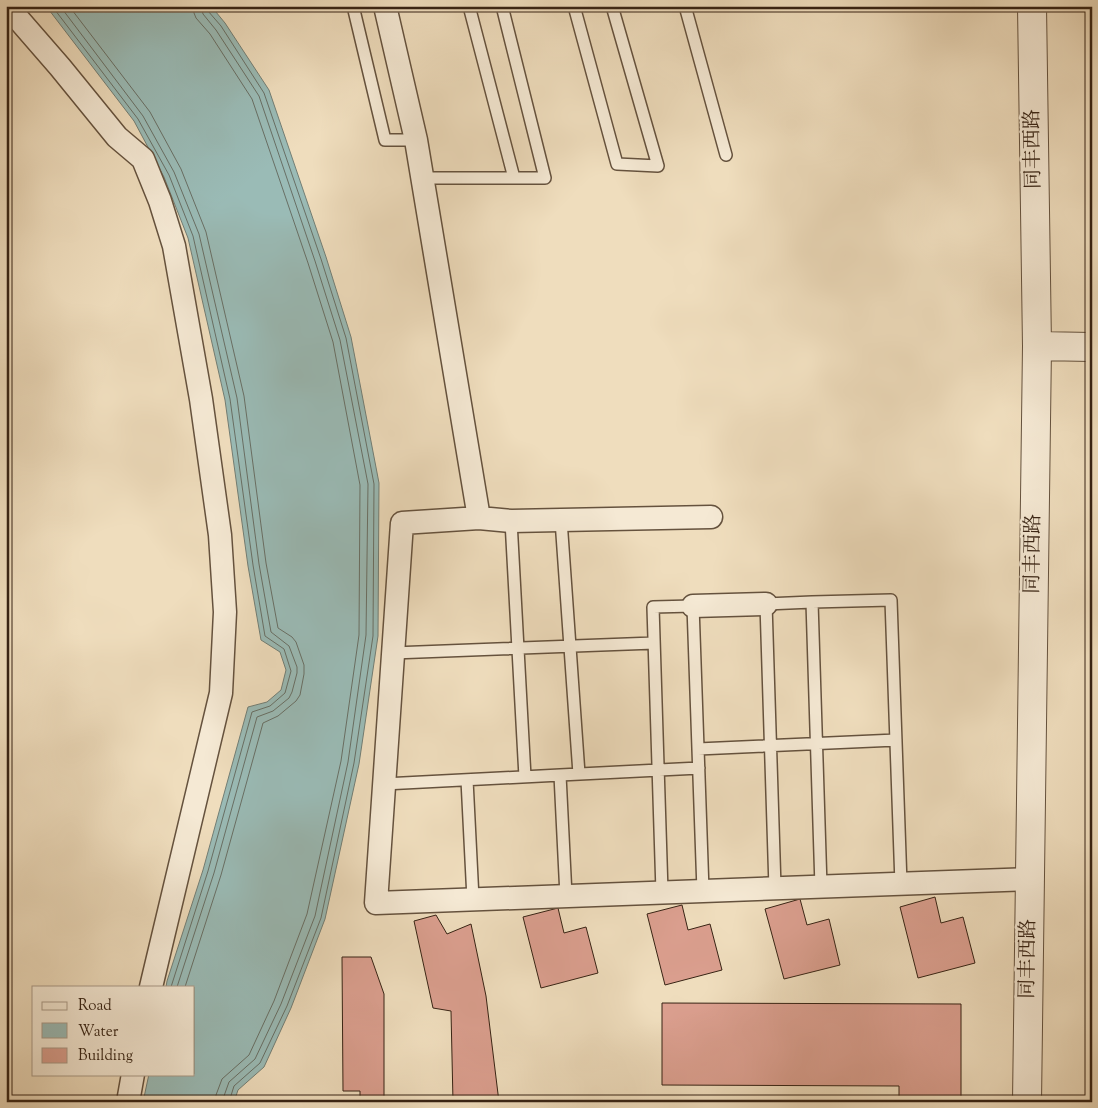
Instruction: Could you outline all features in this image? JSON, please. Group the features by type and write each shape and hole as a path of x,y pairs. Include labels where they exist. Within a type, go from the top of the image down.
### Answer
{"street":[{"path":"7,6 117,137 143,159 160,201 174,246 201,399 220,535 225,612 221,693 151,986"},
{"path":"385,6 416,140 479,518"},
{"name":"同丰西路","path":"1027,1102 1037,346 1032,6"},
{"path":"1037,346 1092,347"},
{"path":"711,517 511,521 479,518 402,523 376,903 1030,879"},
{"path":"693,606 766,604"},
{"path":"128,1102 133,1076"}],"lane":[{"path":"352,6 385,140 416,140"},
{"path":"469,6 514,178"},
{"path":"422,178 545,178 502,6"},
{"path":"574,6 617,164 658,166 612,6"},
{"path":"685,6 726,155"},
{"path":"561,520 579,774"},
{"path":"511,521 525,777"},
{"path":"776,888 766,604 812,602 891,600 900,884"},
{"path":"812,602 821,886"},
{"path":"662,892 653,608 693,606 703,891"},
{"path":"393,653 654,643"},
{"path":"698,749 896,740"},
{"path":"384,784 699,768"},
{"path":"560,775 566,896"},
{"path":"466,780 473,900"}],"water":[{"path":"46,6 211,6 225,23 269,90 326,257 351,337 379,483 378,636 359,764 325,919 291,1008 264,1067 238,1090 234,1102 143,1102 149,1076 195,1076 195,986 166,986 167,981 203,870 248,707 267,702 281,690 286,670 280,652 261,640 248,566 225,400 188,238 164,177 134,121"}],"building":[{"path":"1092,561 1092,687 1090,687 1090,626"},
{"path":"1088,724 1092,724 1092,763 1087,763"},
{"path":"935,897 941,923 963,917 975,963 918,978 900,907"},
{"path":"800,899 807,925 829,919 840,965 784,979 765,909"},
{"path":"682,905 688,930 710,924 722,970 665,985 647,914"},
{"path":"558,908 564,933 586,927 598,973 541,988 523,917"},
{"path":"436,915 447,934 471,924 486,996 499,1102 453,1102 451,1011 433,1008 414,921"},
{"path":"342,957 371,957 384,994 384,1098 397,1098 397,1102 360,1102 360,1091 343,1091"},
{"path":"662,1003 961,1004 961,1102 899,1102 899,1086 662,1085"},
{"path":"308,1099 308,1102 260,1102 260,1100"}]}
